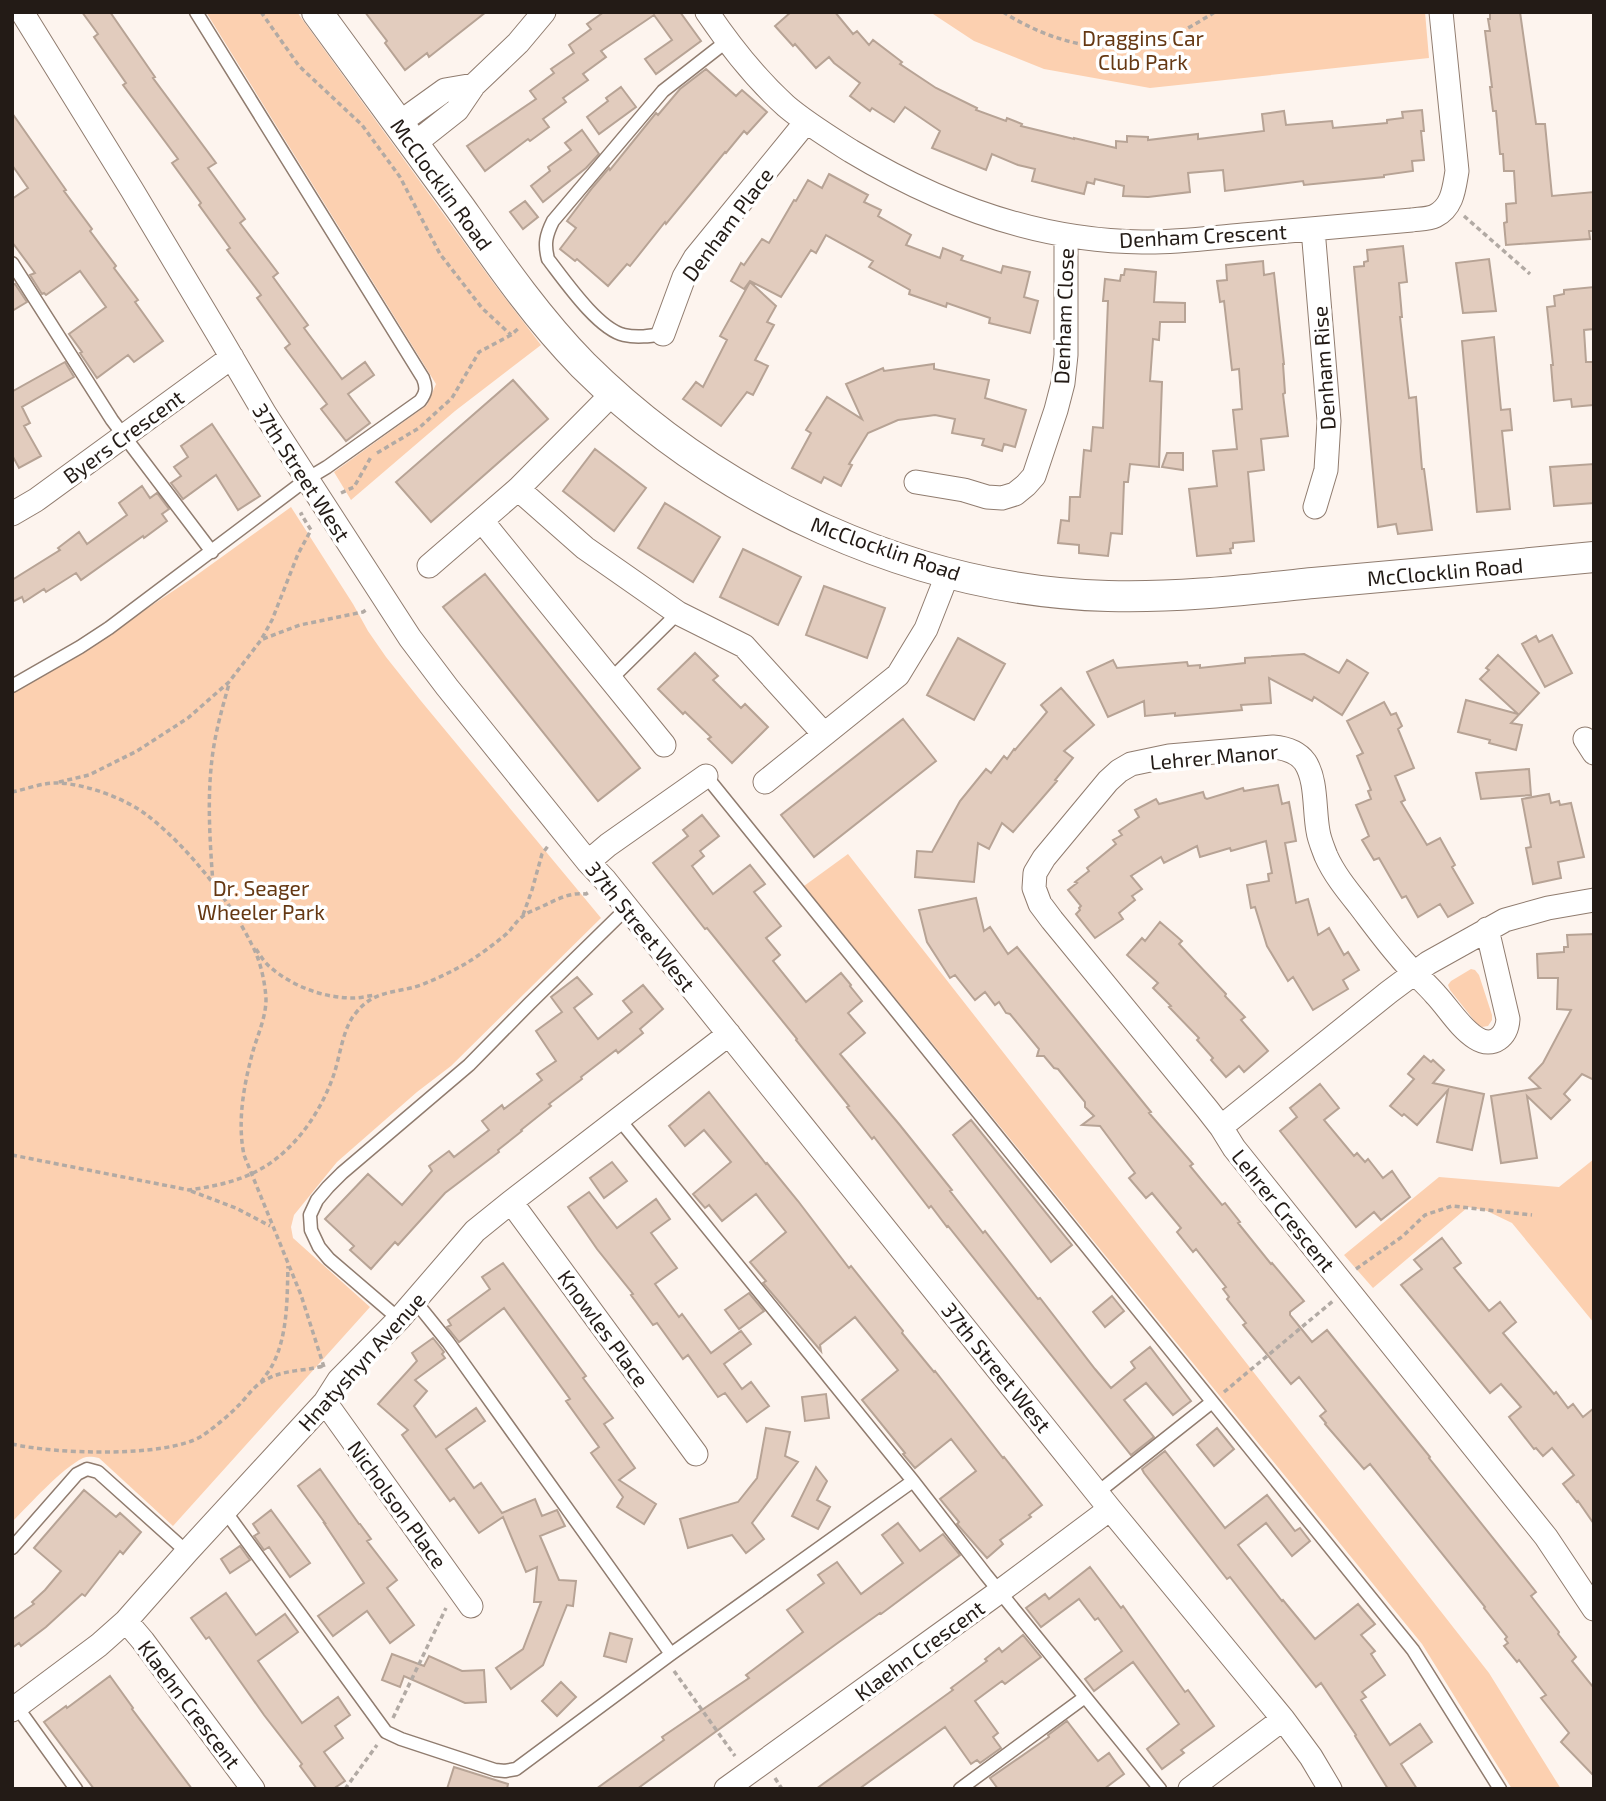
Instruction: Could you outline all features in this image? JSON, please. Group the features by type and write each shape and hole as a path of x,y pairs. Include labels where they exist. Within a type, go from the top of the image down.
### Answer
{"street":[{"name":"37th Street West","path":"22,12 265,414 416,647 1283,1719 1330,1789"},
{"name":"McClocklin Road","path":"317,12 525,298 582,363 613,393 683,449 762,499 851,541 948,573 1029,589 1106,596 1182,596 1594,557"},
{"path":"407,133 457,110 474,85 518,43 544,12"},
{"name":"Denham Crescent","path":"707,12 727,41 774,94 820,132 879,168 961,206 1041,230 1091,240 1143,242 1313,229 1435,216 1449,204 1454,193 1457,171 1441,12"},
{"name":"Denham Place","path":"663,334 684,277 695,258 806,122"},
{"name":"Denham Rise","path":"1313,229 1329,421 1326,470 1315,507"},
{"name":"Denham Close","path":"916,482 1002,498 1014,494 1034,475 1063,383 1066,355 1066,236"},
{"name":"Byers Crescent","path":"12,514 232,357"},
{"path":"429,566 519,489 613,393"},
{"path":"519,489 585,548 678,613 744,646 824,734"},
{"path":"482,521 664,745"},
{"path":"765,782 898,676 926,629 948,573"},
{"name":"Lehrer Manor","path":"1221,1128 1040,904 1034,888 1035,873 1044,858 1119,771 1132,764 1169,756 1273,747 1285,748 1297,754 1306,763 1311,776 1318,833 1327,858 1341,882 1414,972"},
{"path":"588,862 706,776"},
{"name":"Lehrer Crescent","path":"1594,900 1526,913 1505,920 1414,972 1221,1128 1234,1148 1349,1278 1546,1537 1594,1609"},
{"path":"1414,972 1472,1035 1480,1041 1498,1041 1508,1027 1508,1019 1487,929"},
{"name":"Hnatyshyn Avenue","path":"14,1709 99,1645 126,1621 325,1402 331,1373 399,1319 475,1231 729,1034"},
{"name":"Knowles Place","path":"512,1202 696,1454"},
{"name":"Nicholson Place","path":"325,1402 471,1606"},
{"name":"Klaehn Crescent","path":"726,1789 999,1592 1104,1501"},
{"name":"Klaehn Crescent","path":"126,1621 253,1789"},
{"path":"1190,1789 1283,1719"}],"lane":[{"path":"12,686 109,628 307,479 420,401 425,394 423,378 195,12"},
{"path":"663,334 626,336 612,331 600,321 548,259 545,246 547,234 553,221 657,97 727,41"},
{"path":"12,263 123,436 212,552"},
{"path":"611,679 678,613"},
{"path":"706,776 1413,1650 1500,1789"},
{"path":"399,1319 329,1259 319,1247 311,1230 310,1216 317,1200 341,1173 469,1065 627,908"},
{"path":"619,1119 1160,1789"},
{"path":"415,1301 448,1342 668,1656"},
{"path":"1104,1501 1212,1402"},
{"path":"12,1548 77,1474 87,1469 98,1472 187,1552"},
{"path":"225,1511 386,1732 495,1770 505,1771 516,1769 668,1656 913,1481"},
{"path":"960,1789 1084,1697"},
{"path":"14,1709 76,1789"}],"path":[{"path":"261,12 299,66 362,125 400,177 440,254 482,308 511,335"},
{"path":"1003,12 1025,26 1053,37 1078,44 1106,47 1131,47 1159,41 1185,30 1215,12"},
{"path":"1473,223 1530,274"},
{"path":"12,792 89,775 137,751 188,718 229,682 272,620 311,530 301,514 321,503"},
{"path":"261,639 300,625 363,612"},
{"path":"214,884 210,827 212,760 215,736 229,682"},
{"path":"57,782 88,788 127,803 146,814 214,884 267,965 288,980 308,989 353,998 401,991 423,984 466,963 505,936 523,915 541,854 565,832"},
{"path":"523,915 567,895 586,894 605,880"},
{"path":"252,944 260,965 266,1000 264,1017 248,1072 240,1137 244,1155 331,1373 287,1371 260,1382"},
{"path":"189,1190 210,1187 252,1174 285,1151 307,1125 330,1085 352,1016 376,995"},
{"path":"12,1155 189,1190 236,1208 272,1227"},
{"path":"1212,1402 1335,1300 1349,1278 1403,1236 1425,1215 1452,1206 1532,1215"},
{"path":"12,1444 29,1448 84,1451 157,1450 202,1436 239,1405 273,1365 287,1306 288,1264"},
{"path":"345,1789 386,1732 438,1624"},
{"path":"668,1656 735,1757 756,1768"}],"green space":[{"path":"206,12 297,12 541,345 455,411 351,500 334,472 427,405 436,384"},
{"name":"Draggins Car Club Park","path":"930,12 1425,12 1429,58 1150,88 1044,69 974,41"},
{"name":"Dr. Seager Wheeler Park","path":"291,507 386,657 601,918 451,1066 337,1162 294,1215 291,1227 293,1238 370,1307 173,1526 99,1458 91,1457 83,1458 65,1470 12,1522 12,691 91,646 194,577"},
{"path":"848,854 1489,1673 1561,1789 1512,1789 1422,1644 804,886"},
{"path":"1471,969 1479,975 1492,1015 1488,1026 1477,1024 1448,985"},
{"path":"1594,1159 1594,1323 1512,1223 1487,1211 1468,1207 1373,1288 1344,1255 1439,1177 1559,1187"}],"building":[{"path":"82,12 110,12 155,77 153,78 216,163 208,168 245,219 240,223 278,273 273,277 308,325 304,328 342,379 365,362 374,375 348,394 370,423 346,441 321,409 327,404 285,348 290,344 257,298 261,295 227,250 230,248 172,163 178,159 123,85 126,83 94,37 98,34"},
{"path":"365,12 486,12 429,57 427,53 405,70"},
{"path":"604,12 680,12 701,41 656,74 645,59 672,40 654,15 601,51 606,57 583,74 588,80 563,98 566,102 543,119 549,127 485,171 467,146 536,99 530,91 554,73 551,69 574,53 569,45 591,29 587,24"},
{"path":"791,12 835,12 853,34 857,31 869,45 873,40 902,62 900,64 936,88 977,108 976,110 1006,121 1007,118 1022,124 1021,126 1074,139 1116,148 1116,141 1127,142 1127,136 1148,137 1148,140 1198,134 1198,139 1264,131 1262,114 1284,111 1286,125 1332,121 1333,128 1387,123 1387,120 1403,118 1402,112 1422,110 1424,160 1412,161 1413,171 1384,177 1304,185 1303,181 1225,191 1223,170 1188,173 1190,192 1148,197 1123,196 1124,186 1095,179 1094,184 1087,182 1084,194 1032,181 1035,169 992,154 986,170 932,148 940,131 905,107 894,122 872,108 870,111 850,96 860,83 829,57 816,68 775,26"},
{"path":"1490,12 1520,12 1536,124 1545,124 1552,196 1594,192 1594,231 1589,231 1590,239 1506,245 1506,204 1516,203 1514,171 1504,171 1496,111 1493,111 1485,31 1490,31"},
{"path":"706,69 736,96 742,90 767,112 747,134 744,131 630,266 627,264 608,286 577,259 575,261 560,249 576,228 567,221 656,113 658,115 680,89"},
{"path":"621,87 636,107 599,134 587,117"},
{"path":"12,113 92,229 90,231 138,300 135,302 163,341 134,362 128,355 97,378 69,334 106,307 80,271 46,295 42,294 30,275 35,273 12,242 12,199 28,188 12,165"},
{"path":"582,130 599,154 586,168 543,202 531,186 550,171 548,167 571,150 565,143"},
{"path":"829,174 868,195 864,202 881,210 878,216 911,235 906,245 940,258 943,248 963,256 961,260 1001,273 1003,266 1030,272 1024,297 1038,301 1030,333 989,323 990,318 947,303 946,307 909,294 910,290 869,267 873,261 826,235 816,253 811,250 781,297 750,281 744,289 731,281 741,263 744,265 762,239 769,243 808,180 822,188"},
{"path":"525,201 538,217 523,229 510,212"},
{"path":"1403,246 1407,282 1399,283 1400,317 1409,398 1416,397 1422,469 1432,530 1398,534 1396,524 1378,527 1354,267 1364,266 1364,262 1368,261 1367,250"},
{"path":"1489,259 1496,311 1463,313 1456,263"},
{"path":"1263,261 1264,275 1274,273 1284,364 1283,394 1288,436 1261,439 1264,470 1248,472 1254,541 1233,543 1231,553 1197,556 1189,489 1217,486 1213,451 1237,449 1233,410 1242,409 1239,369 1232,370 1224,301 1220,302 1217,281 1227,280 1226,265"},
{"path":"1125,269 1156,272 1154,302 1185,303 1185,322 1160,322 1159,340 1153,339 1150,381 1162,382 1159,467 1130,464 1128,482 1124,482 1122,534 1111,533 1108,556 1079,553 1079,545 1058,543 1061,520 1069,521 1070,497 1080,497 1084,450 1091,451 1093,427 1103,428 1108,301 1103,301 1105,279 1120,281"},
{"path":"750,282 776,306 767,322 774,325 755,360 768,366 753,395 747,392 721,426 683,399 696,382 703,387 727,340 720,336"},
{"path":"15,284 27,302 12,311 12,285"},
{"path":"1594,287 1594,329 1584,330 1586,362 1594,362 1593,405 1572,407 1571,399 1554,401 1547,307 1555,306 1554,296 1564,294 1564,290"},
{"path":"1494,337 1501,410 1510,409 1512,430 1502,431 1510,509 1477,512 1462,341"},
{"path":"65,362 74,377 22,407 30,423 24,426 41,456 19,468 12,455 12,390"},
{"path":"934,364 934,369 989,380 985,398 1026,410 1015,447 1004,444 1002,451 982,445 984,439 952,433 955,419 935,415 898,420 868,433 849,464 852,465 841,486 824,477 821,483 792,468 811,433 806,430 827,397 862,419 846,384 883,368 884,371"},
{"path":"513,380 548,419 431,522 396,482"},
{"path":"212,424 260,496 238,510 216,475 183,499 171,483 181,476 174,467 188,457 181,446"},
{"path":"595,449 646,488 614,531 563,491"},
{"path":"1167,453 1183,453 1183,470 1162,467"},
{"path":"1594,464 1594,503 1554,506 1550,467"},
{"path":"142,486 150,498 157,493 169,509 162,514 167,521 81,580 76,573 24,602 22,597 12,602 12,580 60,550 58,548 79,532 87,544 127,515 119,503"},
{"path":"665,503 720,537 693,582 638,548"},
{"path":"743,549 801,577 778,625 720,597"},
{"path":"485,574 640,768 598,801 443,607"},
{"path":"824,586 885,608 867,658 806,635"},
{"path":"1552,635 1572,673 1545,687 1522,644 1536,636 1539,642"},
{"path":"958,638 1005,664 974,720 927,695"},
{"path":"695,653 718,676 713,680 741,708 745,704 768,727 732,763 708,739 711,737 658,689"},
{"path":"1304,654 1339,673 1347,660 1368,673 1342,715 1314,697 1312,701 1269,678 1271,703 1241,705 1242,710 1145,716 1144,701 1108,717 1087,672 1113,660 1117,668 1187,662 1188,666 1200,665 1200,668 1245,663 1245,658"},
{"path":"1498,655 1539,693 1511,723 1522,725 1516,750 1458,732 1466,700 1518,714 1480,679"},
{"path":"1061,688 1094,725 1064,751 1073,758 1055,780 1057,781 1013,832 1002,823 989,849 978,843 974,882 915,877 917,851 932,852 960,801 986,769 991,773 1004,756 1007,759 1047,712 1041,705"},
{"path":"1384,702 1391,715 1396,713 1402,726 1398,729 1414,768 1395,776 1405,800 1401,802 1427,845 1440,838 1455,865 1452,867 1473,903 1448,917 1440,904 1418,917 1406,896 1402,898 1379,858 1374,860 1362,840 1369,836 1356,805 1371,799 1368,791 1371,790 1357,756 1363,753 1347,721"},
{"path":"903,719 936,761 814,857 781,815"},
{"path":"1529,769 1531,795 1481,799 1476,773"},
{"path":"1278,785 1282,804 1289,802 1296,841 1285,843 1296,903 1308,899 1318,935 1329,928 1344,955 1348,952 1359,970 1343,980 1348,989 1313,1010 1293,977 1288,981 1267,946 1255,907 1251,908 1247,885 1269,881 1268,874 1272,873 1266,841 1200,857 1197,846 1164,863 1161,857 1131,876 1142,889 1132,896 1135,900 1119,913 1123,919 1095,938 1076,914 1081,906 1068,890 1089,871 1087,868 1116,844 1113,840 1122,835 1119,831 1139,817 1135,810 1156,799 1159,804 1203,792 1207,799 1243,788 1244,791"},
{"path":"1549,794 1551,803 1571,803 1584,857 1558,862 1561,878 1533,884 1526,848 1531,847 1522,799"},
{"path":"702,815 719,836 700,851 704,856 692,866 713,894 750,865 765,884 754,892 781,926 766,938 780,955 773,961 806,1002 841,973 851,985 862,1001 848,1013 865,1033 840,1054 1095,1369 1111,1388 1135,1368 1131,1362 1150,1347 1191,1401 1173,1415 1146,1383 1124,1400 1154,1437 1131,1455 948,1226 931,1206 929,1208 874,1137 872,1139 797,1039 653,863 688,836 683,830"},
{"path":"976,898 984,931 990,927 1008,954 1017,947 1193,1164 1190,1166 1222,1205 1225,1203 1271,1264 1304,1301 1290,1312 1290,1315 1312,1342 1327,1330 1536,1592 1531,1596 1576,1657 1572,1661 1594,1688 1594,1776 1561,1742 1569,1733 1541,1698 1546,1695 1519,1660 1517,1662 1504,1646 1508,1643 1505,1639 1507,1637 1485,1607 1370,1464 1364,1469 1325,1424 1320,1416 1326,1411 1299,1377 1291,1384 1243,1325 1246,1323 1227,1299 1229,1297 1223,1289 1226,1287 1196,1249 1193,1252 1177,1232 1181,1228 1152,1193 1146,1198 1129,1178 1135,1173 1100,1126 1082,1125 1094,1116 1085,1107 1085,1102 1058,1069 1044,1056 1037,1056 1039,1049 999,1002 995,1005 985,992 975,1000 955,975 950,978 927,942 919,910"},
{"path":"1160,922 1182,941 1179,944 1226,994 1245,1017 1241,1020 1268,1051 1244,1072 1239,1066 1226,1077 1197,1040 1199,1038 1153,988 1158,983 1127,955 1142,938 1145,941"},
{"path":"1594,934 1594,1080 1582,1074 1564,1094 1570,1100 1551,1119 1527,1096 1537,1158 1501,1163 1491,1096 1540,1088 1529,1078 1543,1063 1571,1010 1557,1009 1558,978 1538,978 1537,954 1564,952 1564,947 1568,947 1567,935"},
{"path":"577,977 592,994 574,1008 598,1039 632,1012 623,1001 643,985 663,1009 640,1029 643,1033 581,1077 582,1079 549,1104 551,1106 498,1150 499,1152 445,1193 398,1245 395,1242 371,1269 350,1250 354,1246 325,1219 368,1174 402,1205 432,1171 429,1166 449,1151 454,1157 489,1130 482,1121 502,1105 504,1109 542,1080 537,1074 556,1061 536,1031 562,1012 551,997"},
{"path":"1424,1056 1444,1070 1433,1083 1484,1094 1472,1150 1437,1142 1448,1090 1417,1125 1390,1106 1414,1079 1408,1074"},
{"path":"1320,1084 1339,1108 1324,1120 1354,1156 1357,1153 1365,1162 1368,1159 1383,1178 1392,1171 1410,1197 1381,1220 1374,1212 1356,1227 1280,1131 1297,1117 1290,1108"},
{"path":"709,1092 1042,1505 1029,1515 1031,1517 1000,1540 1003,1544 987,1558 957,1524 959,1522 940,1499 976,1471 951,1439 915,1468 862,1400 898,1370 855,1317 820,1345 821,1351 763,1283 766,1281 750,1262 786,1232 756,1194 722,1221 709,1205 705,1208 693,1194 731,1162 704,1130 685,1146 669,1126"},
{"path":"971,1120 1072,1245 1051,1262 953,1135"},
{"path":"612,1162 627,1181 604,1198 590,1178"},
{"path":"589,1192 617,1228 656,1199 670,1219 651,1233 677,1268 655,1284 679,1317 682,1314 711,1353 741,1331 751,1344 724,1364 742,1389 751,1382 769,1406 747,1422 725,1393 718,1397 688,1355 683,1359 657,1323 653,1325 568,1207"},
{"path":"1442,1238 1461,1263 1454,1268 1489,1311 1500,1302 1516,1322 1503,1333 1554,1394 1556,1392 1568,1408 1573,1404 1583,1417 1594,1408 1594,1524 1563,1484 1574,1475 1552,1448 1543,1456 1534,1449 1509,1417 1521,1407 1501,1384 1490,1393 1401,1285 1422,1269 1414,1260"},
{"path":"503,1263 586,1376 583,1378 613,1418 604,1424 635,1468 619,1480 656,1504 644,1524 617,1507 623,1497 591,1453 599,1447 566,1401 570,1399 504,1308 459,1342 447,1327 451,1325 448,1320 490,1289 482,1277"},
{"path":"749,1293 764,1311 739,1329 725,1310"},
{"path":"1112,1296 1124,1311 1105,1327 1093,1312"},
{"path":"433,1338 444,1352 442,1354 445,1358 415,1380 427,1391 414,1406 436,1437 476,1408 485,1421 446,1449 474,1488 481,1483 502,1513 535,1499 542,1516 557,1510 565,1526 540,1536 559,1580 576,1581 573,1606 567,1605 543,1665 511,1689 496,1668 523,1649 541,1602 534,1602 537,1567 526,1572 503,1517 479,1533 454,1498 450,1501 402,1435 408,1430 378,1404 417,1361 412,1353"},
{"path":"826,1394 829,1418 805,1421 802,1397"},
{"path":"766,1428 790,1432 785,1456 798,1462 752,1523 764,1539 746,1553 732,1535 688,1548 680,1519 738,1502 757,1478"},
{"path":"1217,1428 1234,1449 1214,1466 1197,1445"},
{"path":"1165,1451 1225,1528 1267,1495 1295,1531 1300,1528 1310,1541 1292,1556 1266,1523 1238,1545 1315,1639 1358,1604 1375,1624 1361,1635 1375,1651 1371,1654 1385,1675 1362,1692 1366,1697 1361,1700 1390,1745 1420,1724 1432,1742 1401,1764 1417,1789 1388,1789 1321,1683 1316,1687 1144,1473 1142,1469"},
{"path":"816,1467 827,1481 817,1500 830,1507 818,1529 792,1516"},
{"path":"320,1469 371,1539 367,1541 397,1580 387,1588 414,1625 390,1643 367,1611 333,1636 318,1616 364,1583 298,1486"},
{"path":"84,1490 116,1517 120,1513 141,1532 123,1554 120,1551 85,1596 82,1594 21,1646 19,1643 12,1648 12,1620 34,1604 32,1602 61,1571 34,1548"},
{"path":"271,1510 310,1563 290,1577 269,1547 264,1550 254,1536 259,1533 253,1524"},
{"path":"898,1523 920,1551 943,1534 960,1555 637,1789 596,1789 664,1740 662,1737 749,1678 746,1675 803,1632 787,1610 824,1583 818,1575 837,1562 861,1594 903,1563 882,1535"},
{"path":"240,1546 250,1560 230,1573 221,1559"},
{"path":"1090,1567 1214,1726 1181,1750 1184,1753 1162,1769 1147,1749 1179,1724 1133,1662 1094,1691 1085,1679 1122,1651 1098,1618 1095,1620 1079,1599 1041,1627 1026,1608 1045,1594 1049,1599"},
{"path":"226,1593 256,1635 285,1614 298,1632 258,1661 302,1723 338,1697 350,1715 335,1726 343,1738 324,1752 345,1781 333,1789 317,1789 300,1766 302,1764 209,1637 206,1639 191,1618"},
{"path":"610,1633 632,1639 626,1662 604,1656"},
{"path":"1023,1635 1041,1657 1005,1684 1002,1681 975,1701 998,1733 993,1737 1001,1748 980,1763 977,1760 971,1764 945,1727 859,1789 816,1789 953,1690 951,1688 987,1661 985,1659 999,1648 1002,1652"},
{"path":"392,1654 424,1666 429,1656 462,1671 484,1670 486,1702 465,1703 404,1676 400,1687 382,1680"},
{"path":"110,1676 192,1789 94,1789 44,1722"},
{"path":"561,1682 576,1697 557,1716 542,1701"},
{"path":"1067,1721 1098,1761 1109,1753 1124,1774 1104,1789 998,1789 990,1778 1049,1737 1048,1735"},
{"path":"454,1767 508,1784 507,1789 447,1789"}]}
